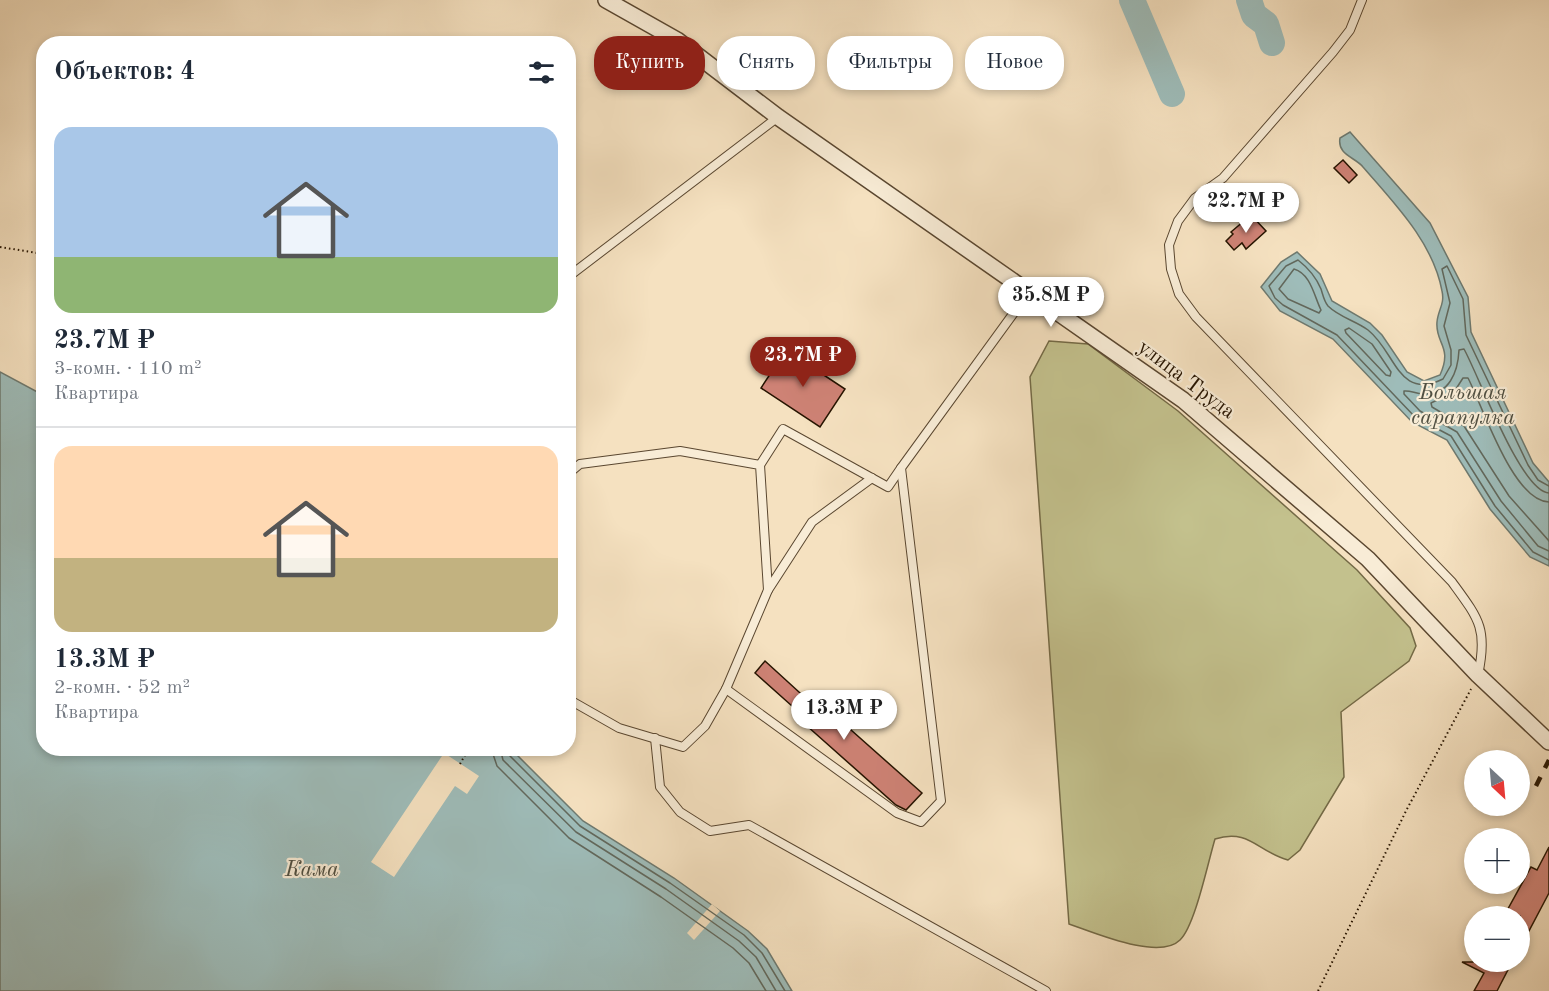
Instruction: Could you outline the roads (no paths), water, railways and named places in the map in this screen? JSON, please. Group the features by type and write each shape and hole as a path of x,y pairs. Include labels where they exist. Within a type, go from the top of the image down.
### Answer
{"street":[{"name":"улица Труда","path":"606,0 677,40 778,117 1183,399 1368,559 1478,675 1549,742"}],"lane":[{"path":"1362,0 1350,30 1333,52 1222,178 1195,198 1178,221 1169,245 1171,269 1179,294 1196,316 1452,582 1477,617 1484,648 1478,675"},
{"path":"576,271 778,117"},
{"path":"768,590 760,465 783,429 888,487 1029,292"},
{"path":"576,467 580,464 680,451 760,465"},
{"path":"726,689 897,813 921,822 941,801 901,468"},
{"path":"576,704 619,728 683,747 705,726 726,689 768,590 812,522 872,478"},
{"path":"655,738 660,787 680,812 710,831 749,825 1046,991"}],"water":[{"name":"Большая сарапулка","path":"1350,132 1430,223 1468,297 1471,332 1533,463 1549,482 1549,566 1530,557 1490,509 1447,440 1412,422 1333,339 1280,311 1261,287 1281,262 1297,252 1320,274 1332,301 1370,323 1382,335 1407,372 1424,381 1440,375 1445,358 1437,329 1443,296 1437,273 1411,224 1363,167 1341,148 1340,138"},
{"name":"Кама","path":"0,372 36,391 36,756 518,756 583,821 674,878 748,931 767,949 792,991 0,991"}],"waterway":[{"name":"Большая сарапулка","path":"1132,0 1172,94"},
{"name":"Большая сарапулка","path":"1249,0 1254,15 1266,24 1272,43"}],"railway":[{"path":"1536,786 1549,760"}]}
